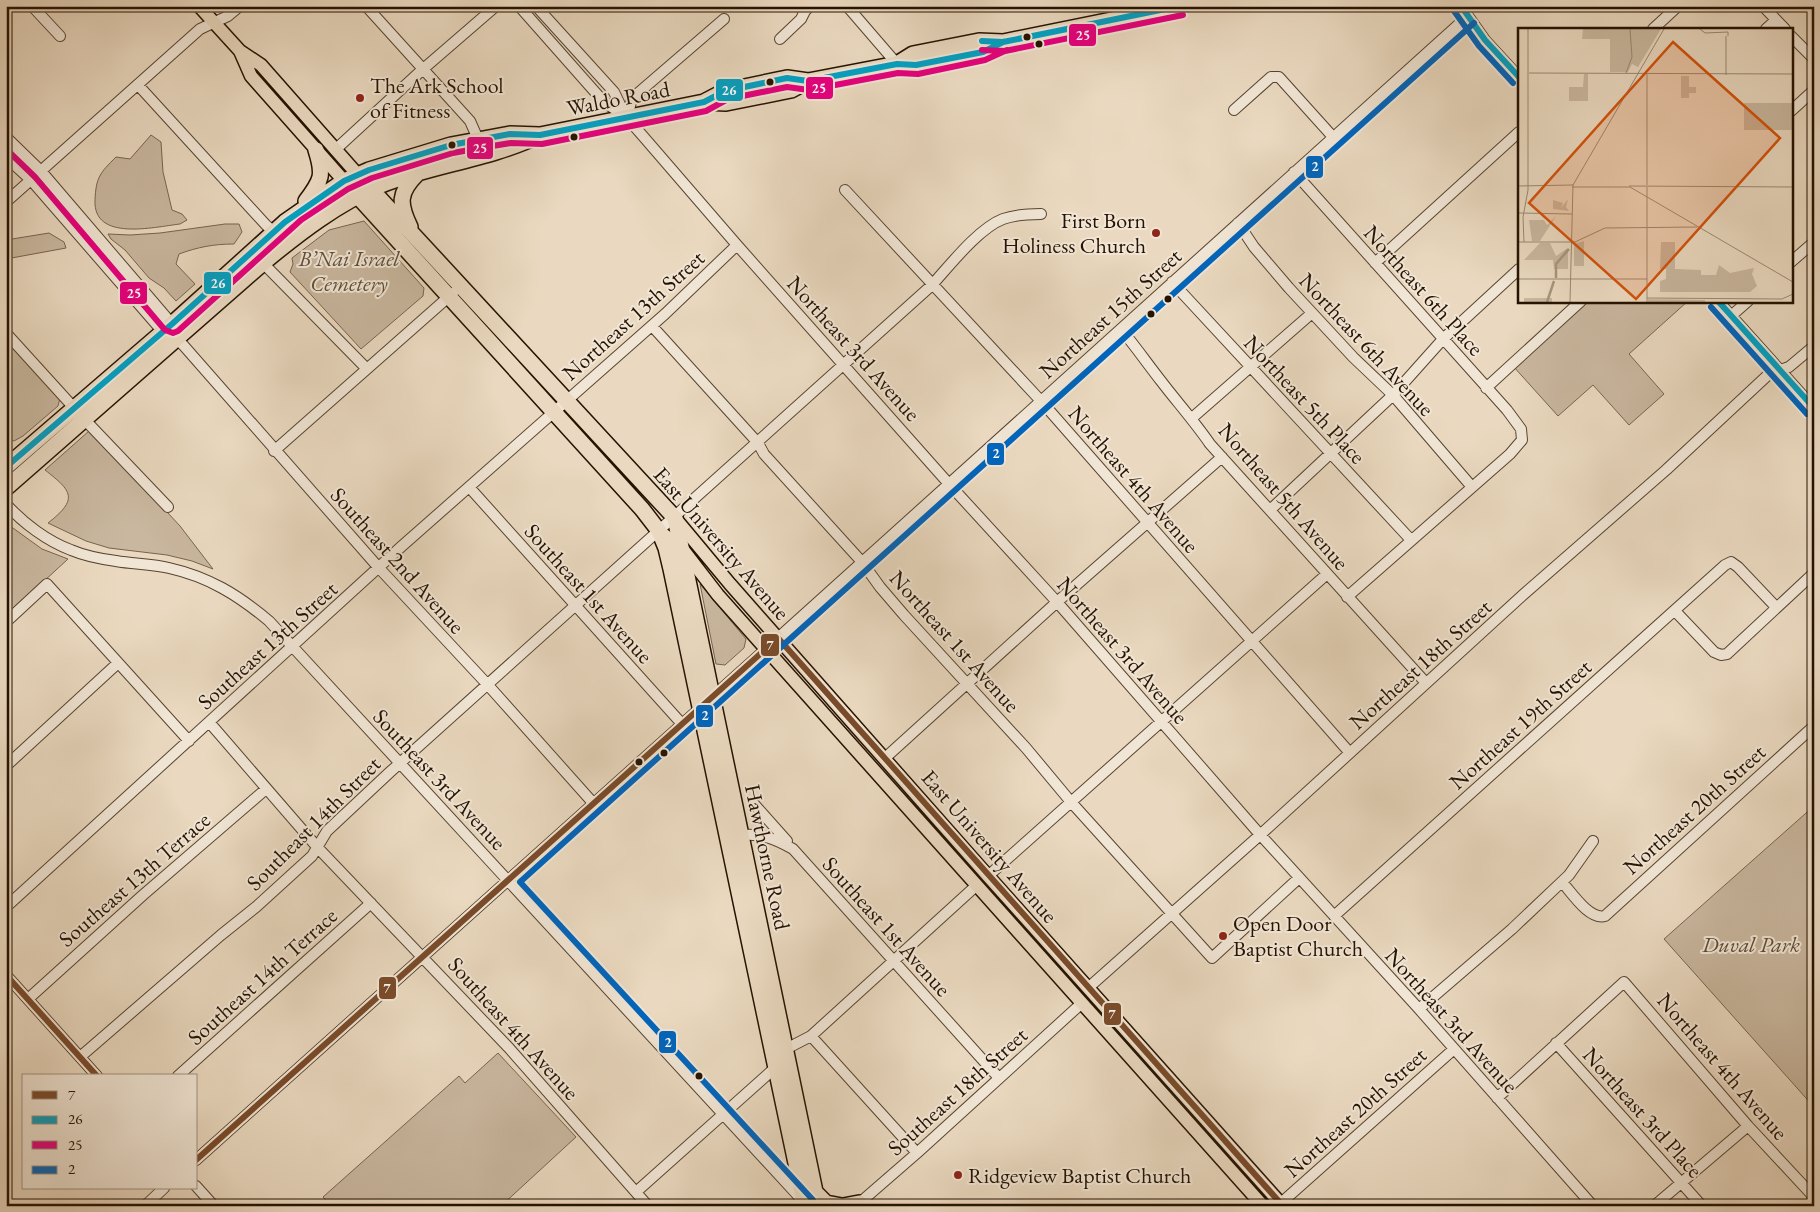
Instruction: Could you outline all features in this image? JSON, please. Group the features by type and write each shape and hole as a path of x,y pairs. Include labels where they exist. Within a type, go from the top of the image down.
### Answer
{"highway":[{"name":"Waldo Road","path":"296,213 351,178 426,152 478,139 510,134 540,135 704,102 726,103 791,90 808,81 897,64 913,54 979,41 1003,42 1181,6"},
{"name":"Waldo Road","path":"6,488 178,340 263,263 305,230 371,190 463,160 515,147 540,135"},
{"path":"6,467 167,328 296,213 320,182 322,171 316,150"},
{"path":"415,237 404,216 402,198 403,191 408,183 418,174"},
{"name":"East University Avenue","path":"351,178 371,190 675,518"},
{"name":"East University Avenue","path":"351,178 358,197 554,412 659,531"},
{"name":"Hawthorne Road","path":"675,518 707,702 735,836 786,1049 810,1203"},
{"name":"Hawthorne Road","path":"659,531 666,548 707,702"},
{"name":"Hawthorne Road","path":"735,836 776,1067 810,1203"},
{"path":"810,1203 843,1206 858,1204"}],"main road":[{"name":"East University Avenue","path":"199,6 240,51 261,66 336,150 351,178"},
{"name":"East University Avenue","path":"240,51 251,76 316,150 351,178"},
{"name":"East University Avenue","path":"675,518 730,584 1281,1205"},
{"name":"East University Avenue","path":"659,531 680,547 718,595 1263,1206"},
{"path":"766,649 778,638"},
{"path":"873,769 885,758"},
{"path":"977,885 988,876"},
{"path":"1082,1003 1088,988"},
{"path":"1183,1116 1193,1106"}],"street":[{"path":"32,6 60,36"},
{"path":"6,202 200,29 228,16 240,6"},
{"path":"366,6 470,121 478,139"},
{"path":"336,150 422,70 496,6"},
{"name":"Northeast 3rd Avenue","path":"519,6 603,101 627,118 949,484 1057,602 1260,835 1419,1009 1593,1206"},
{"name":"Northeast 3rd Avenue","path":"536,6 614,92 627,118"},
{"path":"780,39 801,19 810,6"},
{"path":"847,6 897,64"},
{"path":"1461,6 1485,40 1518,76"},
{"path":"1654,28 1678,6"},
{"path":"1763,6 1784,28"},
{"name":"Northeast 15th Street","path":"778,638 1468,16"},
{"path":"627,118 631,102 637,94 724,19"},
{"path":"1767,28 1776,20"},
{"path":"1792,37 1814,59"},
{"path":"566,60 576,51"},
{"path":"1234,110 1271,77 1279,77 1334,137"},
{"path":"138,85 274,232"},
{"path":"1792,110 1814,90"},
{"path":"1375,263 1518,133"},
{"name":"Southeast 2nd Avenue","path":"6,137 41,171 167,328"},
{"name":"Southeast 2nd Avenue","path":"6,157 31,180 178,340 274,451 594,804"},
{"name":"Northeast 6th Place","path":"1294,172 1515,419 1521,429 1522,440 1510,454 1472,487"},
{"name":"Northeast 4th Avenue","path":"845,190 1041,401 1250,642 1350,753"},
{"path":"932,285 976,238 1002,219 1041,214"},
{"name":"Northeast 6th Avenue","path":"1238,223 1265,262 1353,356 1393,395 1472,487"},
{"path":"1792,261 1814,242"},
{"name":"Northeast 13th Street","path":"554,412 652,326 737,245"},
{"path":"252,251 367,369"},
{"path":"1270,510 1393,395 1443,339 1518,270"},
{"name":"Northeast 5th Place","path":"1172,282 1411,540"},
{"name":"Southeast 14th Street","path":"80,1057 312,856 327,831 399,763 675,518 932,285"},
{"path":"274,451 461,286"},
{"path":"1486,388 1580,302"},
{"path":"1719,302 1813,407"},
{"path":"1731,316 1747,302"},
{"path":"1192,418 1312,313"},
{"name":"Northeast 1st Avenue","path":"652,326 862,562 904,615 1026,748 1071,802 1212,958 1299,878"},
{"name":"Northeast 5th Avenue","path":"1120,329 1192,418 1210,444 1426,683"},
{"path":"6,333 168,507"},
{"name":"Northeast 18th Street","path":"1088,988 1260,835 1426,683 1666,470 1769,374 1790,367 1814,346"},
{"name":"Southeast 13th Street","path":"6,907 379,568 554,412"},
{"path":"885,758 1057,602 1222,457"},
{"name":"Southeast 1st Avenue","path":"469,487 682,724"},
{"path":"1347,596 1472,487"},
{"name":"Southeast 3rd Avenue","path":"6,504 15,514 44,536 71,550 104,559 168,568 219,585 235,594 256,610 293,646 722,1114 810,1203"},
{"name":"Northeast 19th Street","path":"1334,916 1725,565 1732,562 1776,607"},
{"path":"1675,611 1714,652 1721,655 1726,654 1814,573"},
{"path":"988,876 1327,574"},
{"path":"6,622 47,584 189,741"},
{"path":"198,1158 766,649"},
{"path":"6,766 118,663"},
{"name":"Southeast 4th Avenue","path":"209,722 318,848 509,1048 648,1206"},
{"name":"Northeast 20th Street","path":"1562,882 1590,914 1599,918 1605,916 1663,861 1814,726"},
{"name":"Southeast 13th Terrace","path":"28,999 143,894 266,789"},
{"path":"754,804 793,849"},
{"name":"Southeast 1st Avenue","path":"735,836 774,838 793,849 1000,1078"},
{"path":"1419,1009 1512,929 1562,882 1593,841"},
{"path":"786,1049 811,1036 977,885"},
{"name":"Southeast 14th Terrace","path":"180,1074 371,903"},
{"path":"6,975 95,1074"},
{"name":"Northeast 4th Avenue","path":"1556,1043 1624,982 1748,1126 1814,1197"},
{"name":"Southeast 18th Street","path":"858,1204 1082,1003"},
{"path":"811,1036 917,1153"},
{"path":"1497,1098 1556,1043"},
{"name":"Northeast 3rd Place","path":"1556,1043 1702,1206"},
{"name":"Northeast 20th Street","path":"1281,1205 1454,1049"},
{"path":"636,1192 776,1067"},
{"path":"1654,1206 1748,1126"},
{"path":"198,1188 214,1206"},
{"path":"145,1206 162,1190"}],"green space":[{"path":"151,135 161,142 163,172 172,210 182,214 187,220 180,224 141,229 114,227 104,222 97,213 95,200 96,186 100,176 116,157 130,159"},
{"name":"B’Nai Israel Cemetery","path":"364,221 424,288 423,296 361,349 290,272 293,264 292,258 329,230"},
{"path":"225,224 239,224 242,232 234,244 206,246 179,254 176,264 195,284 176,301 164,288 149,278 125,250 111,239 108,234 160,233"},
{"path":"49,233 64,242 66,248 6,259 6,240"},
{"path":"1584,302 1687,302 1629,354 1664,394 1629,425 1593,385 1558,416 1513,366"},
{"path":"6,335 60,398 58,406 23,436 14,441 6,438"},
{"path":"89,431 94,433 180,526 213,569 192,561 167,555 109,548 86,541 48,523 64,508 68,501 68,495 61,484 45,470"},
{"path":"6,523 42,549 68,559 6,616"},
{"path":"700,584 746,639 744,648 725,665 716,664"},
{"name":"Duval Park","path":"1814,806 1814,1107 1664,939"},
{"path":"498,1053 576,1137 501,1206 331,1206 323,1197 459,1076 465,1083"}],"transit line":[{"name":"26","path":"982,41 1003,42 1180,6"},
{"name":"26","path":"1461,6 1485,40 1518,76"},
{"name":"2","path":"1454,11 1479,46 1513,83"},
{"name":"25","path":"982,50 1005,51 1183,15"},
{"name":"2","path":"813,1200 520,882 1474,23"},
{"name":"26","path":"6,467 172,324 285,222 344,181 369,170 451,145 510,134 540,135 704,102 725,91 787,78 808,81 897,64 916,65 983,52 1003,42"},
{"name":"25","path":"6,149 35,177 165,330 173,333 178,331 301,220 348,189 372,178 453,153 511,143 542,144 706,111 728,99 787,87 809,90 898,73 918,74 985,60 1007,50"},
{"name":"26","path":"1719,302 1814,408"},
{"name":"2","path":"1711,307 1807,414"},
{"name":"7","path":"198,1158 778,638 1283,1206"},
{"name":"7","path":"6,975 95,1074"}],"place":[{"name":"The Ark School of Fitness","path":"360,98"},
{"name":"First Born Holiness Church","path":"1156,233"},
{"name":"Open Door Baptist Church","path":"1223,936"},
{"name":"Ridgeview Baptist Church","path":"958,1175"}]}
